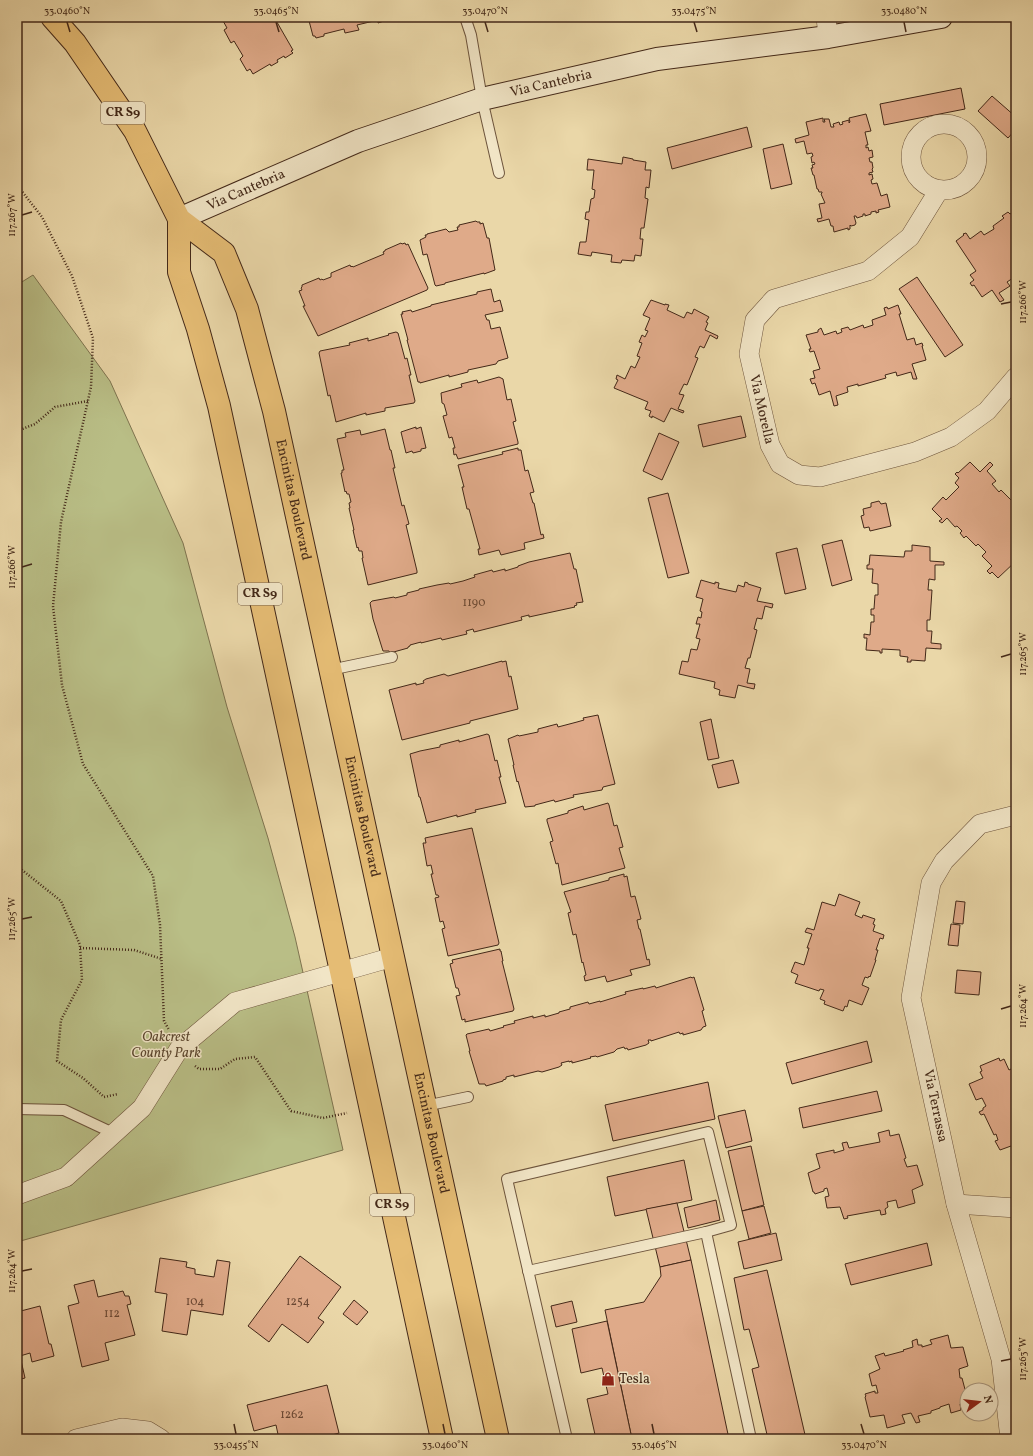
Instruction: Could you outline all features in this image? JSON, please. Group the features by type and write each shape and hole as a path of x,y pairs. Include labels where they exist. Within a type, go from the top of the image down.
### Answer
{"main road":[{"name":"Encinitas Boulevard","path":"52,17 75,43 135,131 180,218 224,253 247,309 274,411 498,1439"},
{"name":"Via Cantebria","path":"180,218 358,141 482,99 657,59 827,27 941,17"},
{"name":"Encinitas Boulevard","path":"180,218 179,272 198,329 219,406 442,1439"}],"street":[{"name":"Via Morella","path":"939,190 910,237 868,271 774,298 755,320 749,354 770,445 780,464 799,475 820,477 915,452 951,437 987,411 1016,377"},
{"name":"Via Terrassa","path":"1010,1439 1001,1359 956,1204 911,998 931,883 944,860 980,824 1016,815"},
{"path":"17,1195 66,1176 112,1133 142,1108 179,1049 235,1002 393,957"},
{"path":"956,1204 1016,1208"},
{"path":"76,1439 122,1428 148,1431 161,1439"}],"lane":[{"path":"466,17 471,35 482,99 499,173"},
{"path":"330,670 392,657"},
{"path":"425,1106 468,1097"},
{"path":"17,1109 64,1110 112,1133"},
{"path":"528,1272 731,1225 708,1132 507,1178 528,1272 567,1439"},
{"path":"706,1232 751,1439"}],"path":[{"path":"17,185 42,217 72,276 93,338 91,387 61,522 53,606 62,685 84,764 153,876 160,925 164,1021 179,1049 199,1069 220,1070 235,1059 255,1057 291,1111 323,1118 352,1113"},
{"path":"17,431 35,424 55,406 88,400"},
{"path":"17,866 61,901 80,944 82,980 61,1020 57,1061 83,1078 104,1097 118,1094"},
{"path":"80,948 134,950 162,959"}],"green space":[{"name":"Oakcrest County Park","path":"33,275 110,381 183,543 227,707 268,838 295,937 343,1150 17,1242 17,285"}],"building":[{"path":"216,17 274,17 293,50 291,51 293,53 285,58 284,56 277,60 278,62 271,66 270,64 253,74 250,69 247,71 240,59 243,56 234,41 231,43 224,30 227,28 222,19 219,22"},
{"path":"308,17 388,18 387,20 378,23 378,20 357,25 359,30 345,33 344,29 324,34 324,36 316,38 313,36"},
{"path":"961,88 965,109 884,125 880,104"},
{"path":"992,96 1016,117 1016,129 1008,138 978,111"},
{"path":"866,114 871,131 865,132 868,145 866,145 866,148 868,147 869,151 872,150 873,157 869,158 870,162 872,162 873,172 869,173 869,175 872,174 872,184 877,183 881,196 887,194 890,207 878,210 879,212 876,213 876,211 871,212 871,214 865,216 865,214 863,214 863,216 857,218 854,216 856,223 855,225 850,225 850,229 848,230 848,228 834,232 833,226 831,226 829,219 818,222 817,219 822,218 819,204 825,203 821,194 822,192 819,192 817,189 811,168 813,168 812,165 815,164 814,162 812,163 811,157 813,156 812,153 807,154 804,141 796,143 795,139 809,135 806,122 823,118 823,122 825,122 824,119 829,119 831,127 834,127 833,124 839,122 840,125 843,124 842,122 849,120 849,123 850,122 849,118"},
{"path":"747,127 752,147 672,169 667,148"},
{"path":"783,144 792,184 771,189 763,149"},
{"path":"623,157 646,162 645,170 651,170 649,188 646,187 645,198 648,199 644,228 641,228 640,239 643,239 641,256 635,255 634,261 622,260 621,263 611,262 612,255 592,252 591,256 578,254 580,242 586,242 589,220 585,219 586,212 589,212 591,199 594,198 595,190 592,189 594,170 587,170 588,159 622,164"},
{"path":"1016,207 1016,276 1007,282 1010,286 999,293 1004,300 1000,302 992,290 982,297 974,285 972,286 970,283 974,280 970,275 976,271 956,241 966,233 970,239 981,231 984,235 994,229 993,226 1004,218 1002,216 1008,212 1010,214 1014,212 1013,209"},
{"path":"476,221 480,222 480,224 483,223 487,238 489,238 495,270 436,286 427,254 423,255 420,240 426,237 425,235 427,234 446,229 449,232 458,230 457,227 459,227 459,225"},
{"path":"401,243 405,243 406,245 408,244 428,288 427,290 318,336 303,306 305,306 299,291 302,290 302,285 319,278 320,280 323,280 331,277 331,273 350,265 353,267 384,254 383,252 385,250"},
{"path":"917,277 963,345 945,357 899,289"},
{"path":"491,289 494,302 500,300 503,311 485,315 487,320 489,320 491,329 500,327 508,358 498,361 496,364 468,370 468,372 449,377 449,375 420,383 418,382 401,314 403,314 402,312 411,310 412,312 431,305 477,294 477,292"},
{"path":"651,300 669,305 667,310 684,318 687,312 692,314 694,309 709,317 706,322 708,323 705,330 718,336 717,339 710,335 704,348 700,346 695,357 698,358 687,385 684,384 679,394 684,395 678,409 684,411 683,413 671,408 664,422 649,416 651,411 645,409 648,402 614,388 618,380 616,379 617,375 625,379 631,366 635,368 640,357 637,356 642,343 639,342 642,335 645,337 648,331 645,330 650,318 643,315"},
{"path":"898,305 901,314 899,314 907,340 914,338 916,345 922,343 923,346 926,360 912,364 917,379 913,379 911,372 897,376 896,372 885,375 886,378 858,386 858,384 847,387 848,392 836,396 838,405 834,406 830,391 819,395 815,383 812,384 810,379 815,378 813,371 820,369 814,351 810,352 809,349 811,349 806,335 818,332 821,328 824,335 836,331 837,334 842,332 841,329 848,327 850,330 863,325 864,328 873,325 872,320 886,315 884,308 887,307 888,309"},
{"path":"396,332 398,333 405,359 407,358 411,375 409,375 415,401 414,403 385,408 385,411 366,415 366,413 336,422 330,395 328,396 319,353 320,351 350,345 349,343 368,338 368,341"},
{"path":"499,377 503,379 507,400 511,399 516,421 513,422 518,444 458,459 456,454 454,455 453,448 455,448 452,437 449,438 443,416 447,415 444,404 442,403 441,393 462,387 461,384 477,380 478,383"},
{"path":"741,416 746,437 703,447 698,425"},
{"path":"416,427 416,429 421,427 426,448 413,453 412,451 406,453 401,432"},
{"path":"385,429 395,468 393,468 402,506 404,505 409,524 406,525 417,573 368,585 362,558 362,551 359,551 358,547 357,548 353,530 349,508 349,503 351,502 349,494 347,494 346,491 345,492 341,473 342,470 344,470 337,439 346,437 345,433 360,430 361,435"},
{"path":"659,433 679,442 662,480 643,471"},
{"path":"518,448 518,450 521,450 525,471 528,470 534,492 530,493 534,503 541,535 543,534 544,538 524,543 525,549 501,555 499,550 479,555 478,549 480,549 469,509 467,509 462,487 464,487 458,465 503,454 502,452"},
{"path":"970,462 980,472 990,462 993,465 987,471 996,481 992,484 999,492 1001,490 1016,505 1016,561 998,578 992,572 990,574 987,571 992,566 982,556 986,552 978,544 976,546 966,536 964,538 960,533 962,531 957,526 955,527 947,518 942,523 939,521 942,519 932,509 943,497 946,500 959,487 955,483 959,478 955,474"},
{"path":"668,493 689,573 668,578 648,498"},
{"path":"879,501 881,504 886,503 891,526 870,531 869,527 864,528 861,516 864,515 863,509 871,507 871,503"},
{"path":"842,540 852,580 832,586 822,545"},
{"path":"912,545 930,547 930,561 944,562 944,565 935,565 935,580 929,579 928,590 932,590 930,620 927,620 927,631 932,631 931,643 941,644 941,649 926,648 925,661 911,660 911,662 907,662 908,657 900,656 900,650 882,649 882,653 880,653 880,651 866,650 867,638 864,638 864,634 870,635 871,622 874,622 874,615 871,615 871,609 874,609 875,595 878,595 878,584 872,583 873,569 867,569 870,555 904,557 905,551 912,551"},
{"path":"797,548 806,589 785,594 776,553"},
{"path":"570,553 574,569 576,569 583,602 576,603 577,605 574,606 575,607 529,617 529,615 521,617 522,620 474,632 473,629 466,631 467,634 442,640 441,638 421,642 410,645 408,648 390,653 389,651 383,651 373,619 370,603 372,601 395,598 407,595 407,593 419,589 463,581 475,577 474,575 492,570 493,572 505,569 505,571 529,562"},
{"path":"701,580 715,584 715,582 719,583 718,588 736,592 738,585 744,587 745,582 748,583 761,588 757,601 773,604 772,608 765,606 762,619 757,618 754,629 757,630 750,658 748,658 745,668 750,669 747,683 755,684 754,689 738,685 735,698 719,695 720,690 714,688 715,682 679,674 682,661 688,662 691,649 697,650 700,639 696,638 700,624 696,624 698,617 701,618 702,612 700,611 703,599 696,597"},
{"path":"506,661 509,677 511,676 518,709 402,740 389,690 416,683 416,685 424,683 423,681 426,679 444,674 448,676"},
{"path":"598,715 615,784 603,787 602,790 573,795 574,797 555,802 554,800 535,806 525,807 518,781 517,782 508,739 518,735 538,732 538,729 557,724 558,727 584,720 583,718"},
{"path":"711,719 719,758 708,760 700,722"},
{"path":"487,734 489,735 495,761 497,760 501,777 499,777 506,803 475,810 476,812 457,817 457,815 427,823 419,797 410,754 440,747 440,745 459,740 459,742"},
{"path":"733,760 739,783 718,788 712,765"},
{"path":"608,803 614,826 617,825 623,847 619,848 625,868 562,885 558,863 556,864 550,842 553,841 547,819 568,813 568,811 583,806 584,810"},
{"path":"472,828 499,943 498,945 448,956 442,929 445,928 443,921 440,922 435,898 439,897 436,895 431,874 433,874 431,865 427,866 423,843 426,843 425,838"},
{"path":"624,874 624,877 627,876 631,897 635,896 641,919 637,920 647,960 649,959 650,965 630,970 632,975 607,982 605,976 585,981 584,976 586,975 583,962 582,963 576,934 573,935 568,913 571,912 564,892 609,880 609,878"},
{"path":"839,894 860,902 855,915 862,918 863,915 875,919 873,931 884,935 883,939 880,938 876,950 878,950 876,960 870,977 865,977 862,985 869,988 862,1005 849,1000 847,1007 845,1006 843,1011 824,1004 825,1001 820,999 824,990 820,989 819,991 795,983 798,975 791,972 795,962 804,965 809,948 807,948 812,934 805,932 807,928 814,930 822,902 835,906"},
{"path":"956,901 965,902 963,924 953,923"},
{"path":"951,924 960,925 958,946 948,945"},
{"path":"500,949 514,1009 513,1011 465,1022 465,1019 462,1020 456,996 460,995 458,988 456,988 450,964 453,963 452,960"},
{"path":"957,970 981,972 979,995 955,993"},
{"path":"694,977 704,1010 702,1011 706,1026 701,1030 683,1035 683,1033 680,1034 679,1032 651,1041 648,1040 649,1043 646,1045 628,1050 624,1047 617,1049 614,1052 597,1057 590,1057 591,1058 572,1063 572,1061 569,1061 561,1063 562,1065 559,1067 542,1072 538,1071 514,1077 514,1075 506,1077 503,1081 486,1086 485,1084 479,1084 469,1051 467,1034 489,1029 490,1031 515,1023 514,1021 533,1016 533,1018 545,1015 545,1017 570,1009 570,1007 588,1002 589,1004 600,1002 626,994 625,992 655,986 656,988"},
{"path":"867,1041 872,1062 792,1084 786,1063"},
{"path":"999,1058 1000,1061 1004,1059 1009,1070 1013,1068 1012,1065 1016,1063 1016,1152 1013,1152 1011,1146 1000,1150 995,1141 998,1140 996,1134 994,1135 984,1114 981,1115 979,1112 986,1106 982,1098 976,1100 969,1084 983,1078 980,1072 982,1071 980,1066"},
{"path":"708,1082 715,1119 613,1141 605,1105"},
{"path":"877,1091 882,1111 803,1128 799,1108"},
{"path":"745,1110 752,1141 726,1148 718,1116"},
{"path":"889,1130 890,1136 899,1134 907,1167 917,1165 923,1185 912,1190 915,1203 898,1208 896,1200 887,1202 888,1207 885,1209 886,1214 881,1215 880,1210 847,1216 848,1218 844,1219 840,1207 827,1208 825,1197 829,1196 827,1188 824,1189 824,1191 815,1194 813,1192 808,1173 820,1168 816,1154 834,1150 834,1153 844,1150 842,1143 847,1142 849,1148 880,1142 878,1133"},
{"path":"751,1146 764,1205 742,1211 728,1151"},
{"path":"684,1160 692,1200 615,1216 607,1177"},
{"path":"716,1200 720,1220 688,1228 684,1208"},
{"path":"677,1203 691,1260 660,1267 646,1209"},
{"path":"764,1206 771,1233 749,1239 742,1211"},
{"path":"776,1233 782,1260 744,1269 738,1242"},
{"path":"927,1243 932,1265 851,1285 845,1264"},
{"path":"300,1256 341,1287 318,1318 324,1322 308,1343 282,1324 269,1342 248,1326"},
{"path":"160,1258 187,1262 186,1267 195,1269 195,1274 214,1277 217,1260 230,1262 223,1315 191,1310 187,1335 162,1331 167,1294 155,1292"},
{"path":"691,1260 729,1439 632,1439 605,1310 644,1302 661,1276 660,1267"},
{"path":"767,1270 806,1439 768,1439 752,1369 759,1367 749,1329 744,1330 734,1278"},
{"path":"94,1280 98,1297 123,1291 125,1296 129,1296 131,1304 127,1305 135,1335 105,1343 109,1360 82,1367 68,1306 79,1303 74,1285"},
{"path":"354,1300 368,1312 357,1325 343,1314"},
{"path":"572,1301 577,1322 556,1327 551,1306"},
{"path":"40,1306 49,1344 51,1344 54,1356 32,1362 30,1353 20,1356 25,1378 17,1380 17,1312"},
{"path":"607,1321 632,1439 596,1439 587,1399 608,1394 602,1368 581,1373 572,1329"},
{"path":"948,1335 951,1348 963,1347 968,1366 959,1369 960,1378 962,1378 963,1382 959,1382 959,1411 951,1413 949,1404 931,1411 931,1413 918,1416 920,1422 916,1423 911,1413 902,1415 905,1423 887,1428 884,1415 870,1417 865,1397 865,1394 875,1391 875,1393 878,1393 876,1385 872,1386 869,1374 880,1369 875,1356 884,1353 885,1356 904,1351 903,1350 913,1347 912,1341 917,1339 918,1345 922,1345 922,1347 932,1344 930,1340"},
{"path":"327,1385 339,1433 318,1439 279,1439 276,1425 254,1431 247,1405"}],"place":[{"name":"Tesla","path":"608,1379"}]}
